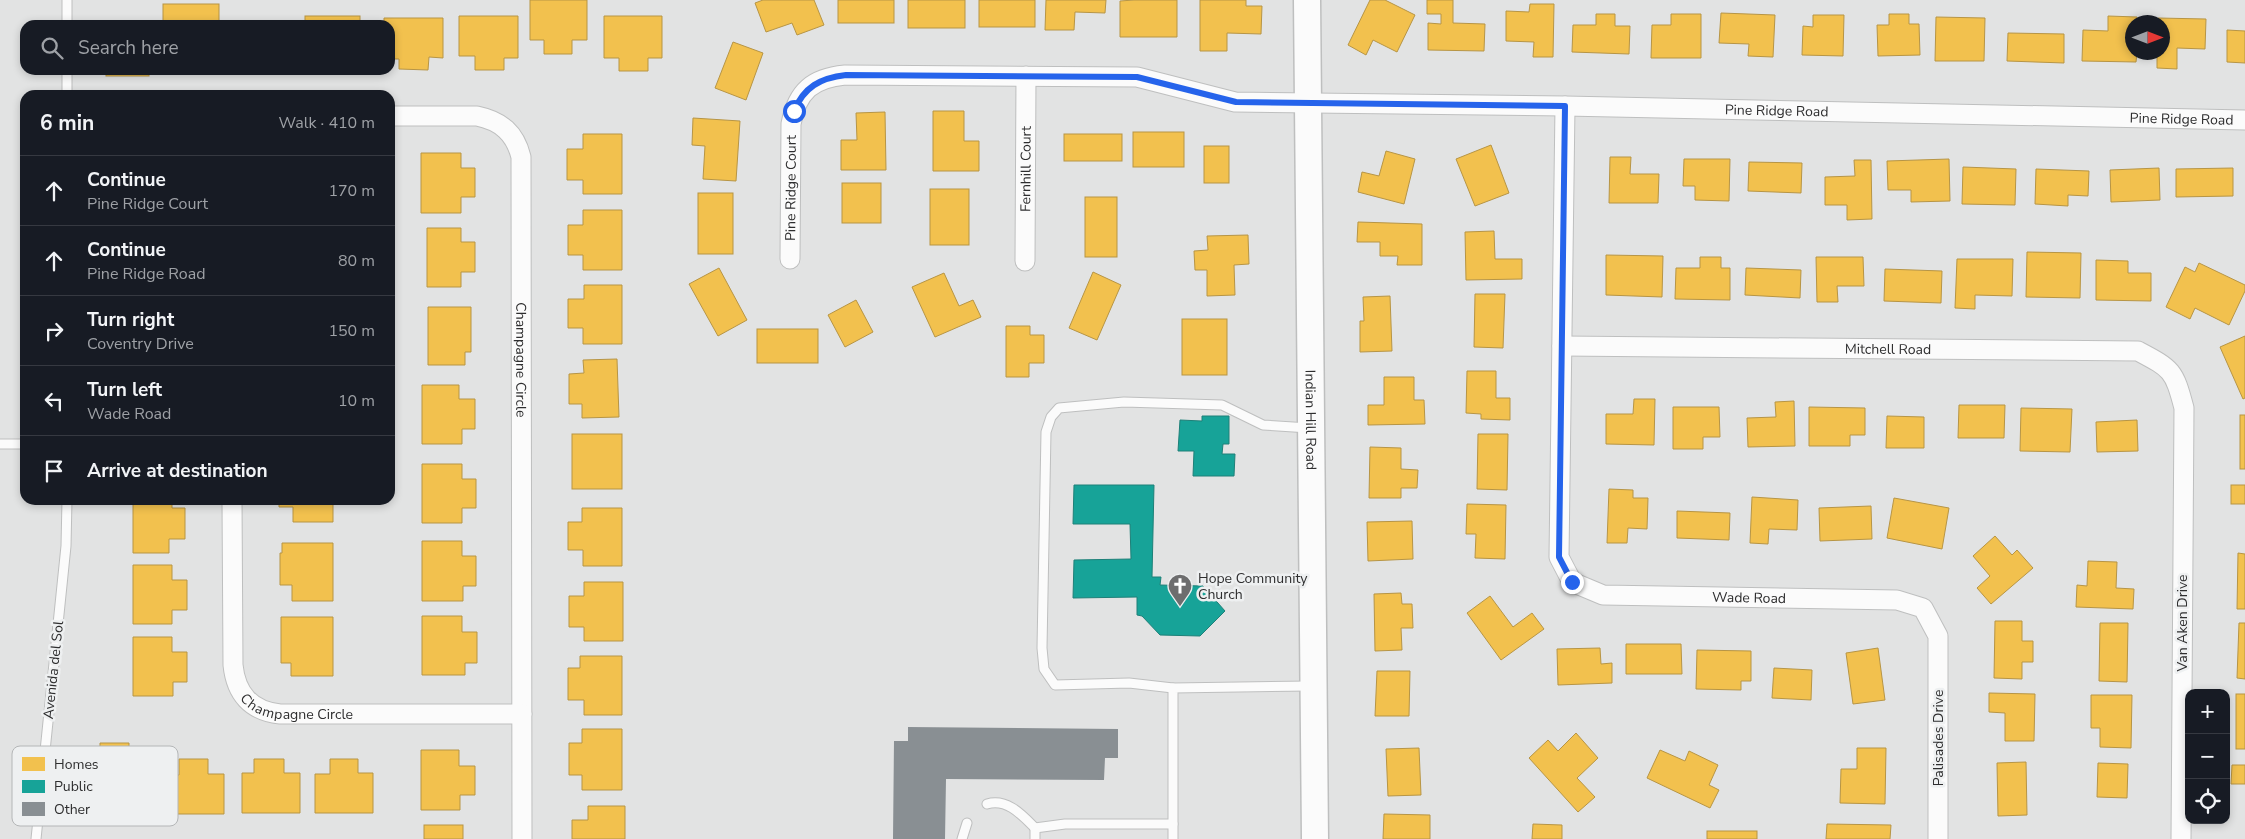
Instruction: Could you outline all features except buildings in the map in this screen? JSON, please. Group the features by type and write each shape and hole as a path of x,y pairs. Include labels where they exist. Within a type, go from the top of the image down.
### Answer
{"street":[{"name":"Indian Hill Road","path":"1307,0 1314,839"},
{"name":"Pine Ridge Court","path":"790,260 791,124 799,99 808,88 819,81 846,75 1137,77 1236,102 1308,104"},
{"name":"Fernhill Court","path":"1025,261 1026,76"},
{"name":"Pine Ridge Road","path":"1308,104 1565,106 2245,120"},
{"path":"1562,346 1565,106"},
{"name":"Champagne Circle","path":"395,116 477,116 489,118 500,123 510,132 517,143 521,157 522,839"},
{"name":"Mitchell Road","path":"1562,346 2138,351 2163,364 2176,379 2184,408"},
{"name":"Wade Road","path":"1562,346 1559,557 1572,582 1603,595 1897,600 1923,608 1938,636"},
{"name":"Van Aken Drive","path":"2181,839 2184,408"},
{"name":"Champagne Circle","path":"232,505 233,671 238,689 256,708 280,714 522,714"},
{"name":"Palisades Drive","path":"1938,636 1938,839"}],"lane":[{"path":"67,0 67,20"},
{"path":"67,75 67,90"},
{"path":"1311,428 1263,425 1222,405 1124,402 1059,408 1051,417 1046,432 1042,648 1044,669 1055,685 1129,684 1173,688 1313,686"},
{"path":"0,444 20,444"},
{"name":"Avenida del Sol","path":"46,746 66,546 67,505"},
{"path":"1173,688 1173,839"},
{"path":"987,804 996,802 1014,808 1035,828 1035,839"},
{"path":"962,839 967,823"},
{"path":"1035,828 1065,824 1173,824"},
{"name":"Avenida del Sol","path":"36,839 37,826"}],"place":[{"name":"Hope Community Church","path":"1180,607"}],"route":[{"path":"794,111 799,99 808,88 832,76 846,75 1137,77 1236,102 1329,105 1565,106 1559,557 1572,582"}]}
